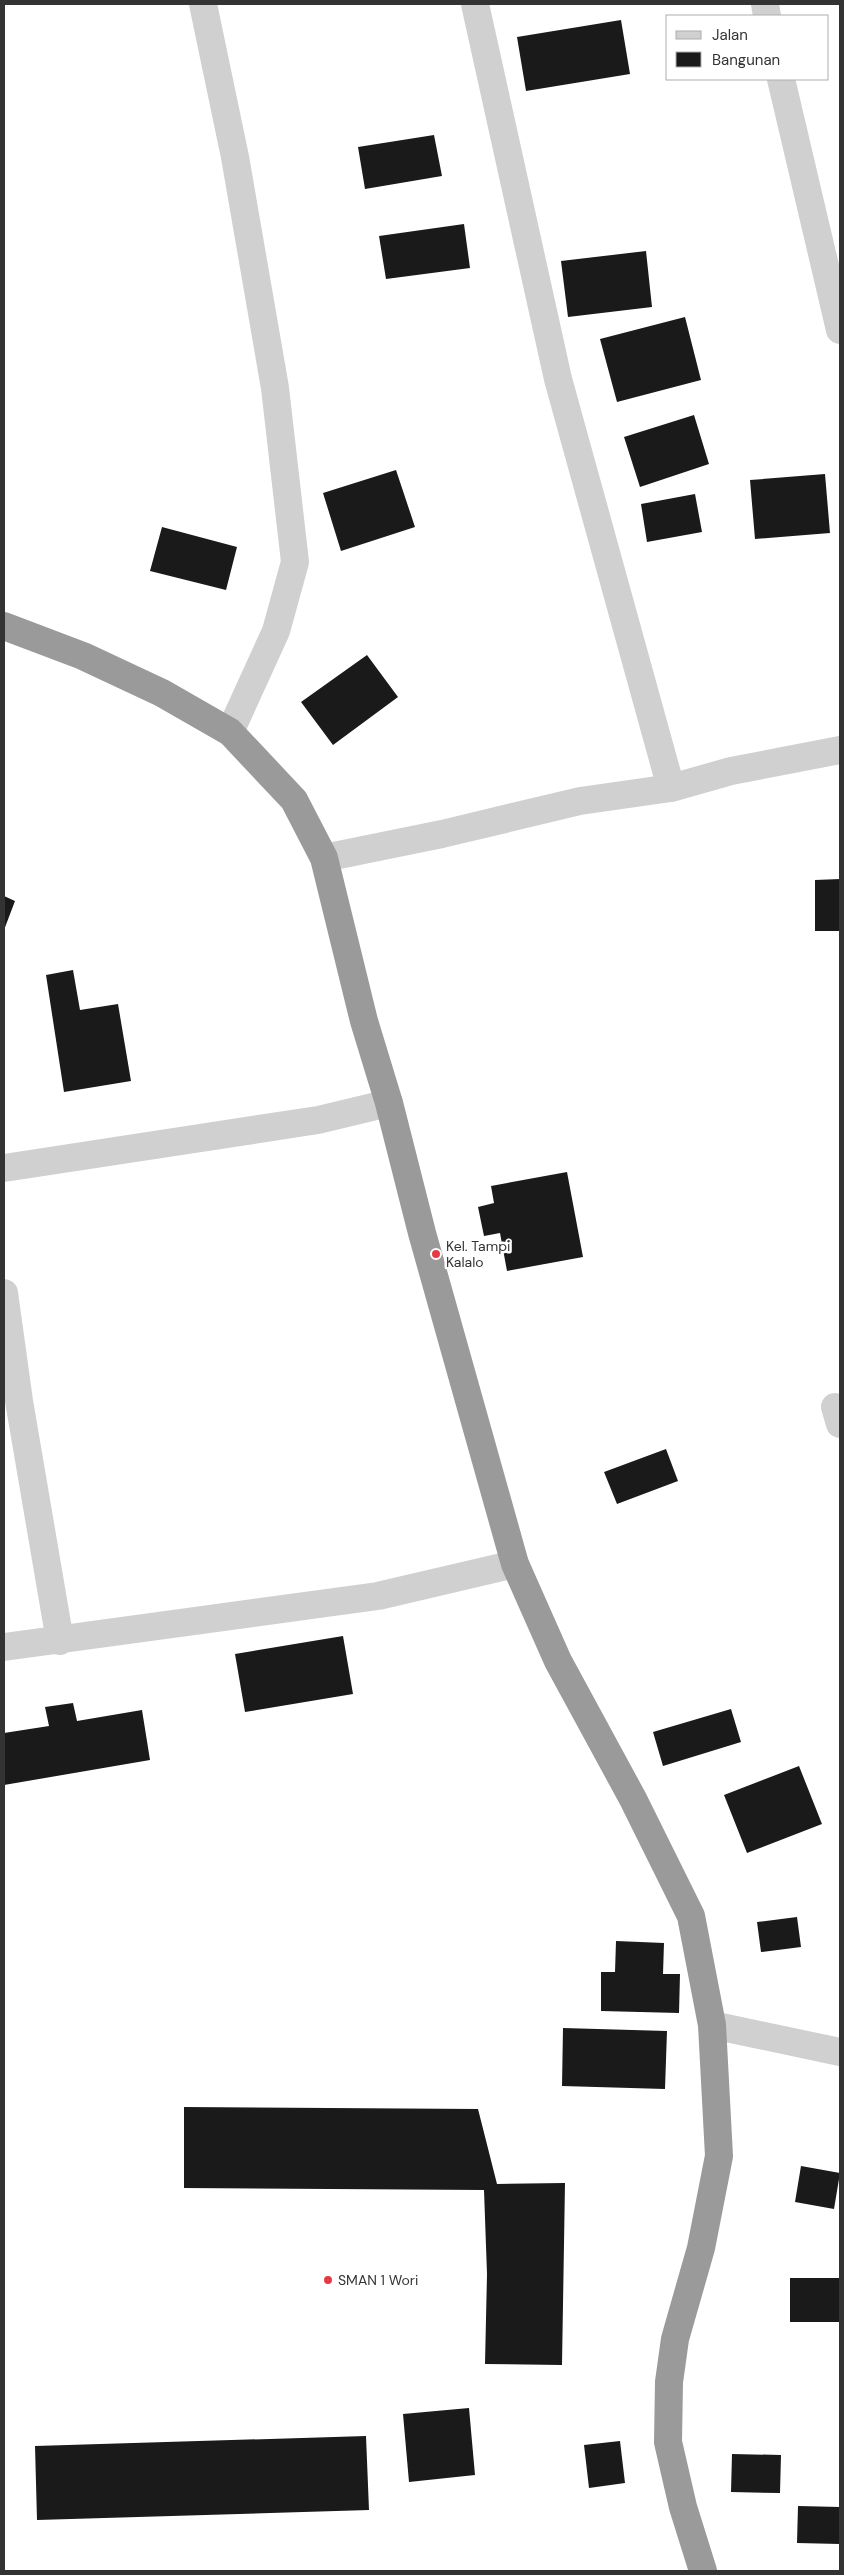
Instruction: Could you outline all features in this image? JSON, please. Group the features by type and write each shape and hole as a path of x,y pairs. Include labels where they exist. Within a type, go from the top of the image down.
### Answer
{"highway":[{"path":"4,626 83,656 162,693 230,732 294,800 324,858 364,1021 389,1103 422,1233 515,1564 558,1662 633,1799 691,1916 712,2025 719,2156 701,2248 675,2339 669,2382 668,2442 683,2507 703,2571"}],"street":[{"path":"203,4 235,157 275,388 295,562 276,632 230,732"},
{"path":"475,4 558,379 671,788"},
{"path":"781,80 840,330"},
{"path":"324,858 442,834 580,801 671,788 731,771 840,750"},
{"path":"4,1168 318,1120 389,1103"},
{"path":"4,1293 19,1401 60,1641"},
{"path":"4,1647 60,1641 378,1596 515,1564"},
{"path":"712,2025 840,2052"}],"building":[{"path":"621,20 630,74 526,91 517,37"},
{"path":"434,135 442,176 365,189 358,147"},
{"path":"464,224 470,268 386,279 379,236"},
{"path":"646,251 652,307 568,317 561,261"},
{"path":"685,317 701,380 617,402 600,339"},
{"path":"694,415 709,464 640,487 624,437"},
{"path":"396,470 415,527 341,551 323,493"},
{"path":"825,474 830,533 755,539 750,480"},
{"path":"695,494 702,532 647,542 641,504"},
{"path":"162,527 237,547 226,590 150,571"},
{"path":"367,655 398,697 333,745 301,702"},
{"path":"840,879 840,931 815,931 815,880"},
{"path":"4,896 15,901 4,930"},
{"path":"73,970 80,1010 118,1004 131,1081 64,1092 46,975"},
{"path":"567,1172 583,1257 507,1271 500,1233 484,1236 478,1207 494,1203 491,1186"},
{"path":"666,1449 678,1481 617,1504 604,1472"},
{"path":"343,1636 353,1694 245,1712 235,1654"},
{"path":"73,1703 77,1721 142,1710 150,1760 4,1785 4,1733 49,1726 45,1707"},
{"path":"731,1709 741,1742 663,1766 653,1732"},
{"path":"799,1766 822,1824 747,1853 724,1795"},
{"path":"797,1917 801,1947 761,1952 757,1922"},
{"path":"616,1941 664,1943 663,1974 680,1974 679,2013 601,2011 601,1972 615,1972"},
{"path":"563,2028 667,2031 665,2089 562,2086"},
{"path":"184,2107 478,2109 497,2184 565,2183 562,2365 485,2364 487,2274 484,2190 184,2188"},
{"path":"801,2166 840,2173 834,2209 795,2202"},
{"path":"790,2278 840,2278 840,2322 790,2322"},
{"path":"469,2408 475,2475 409,2482 403,2414"},
{"path":"366,2436 369,2510 37,2520 35,2446"},
{"path":"620,2441 625,2483 589,2488 584,2445"},
{"path":"732,2454 781,2455 780,2493 731,2492"},
{"path":"798,2506 840,2507 840,2544 797,2543"}],"place":[{"name":"Kel. Tampi Kalalo","path":"436,1254"},
{"name":"SMAN 1 Wori","path":"328,2280"}]}
